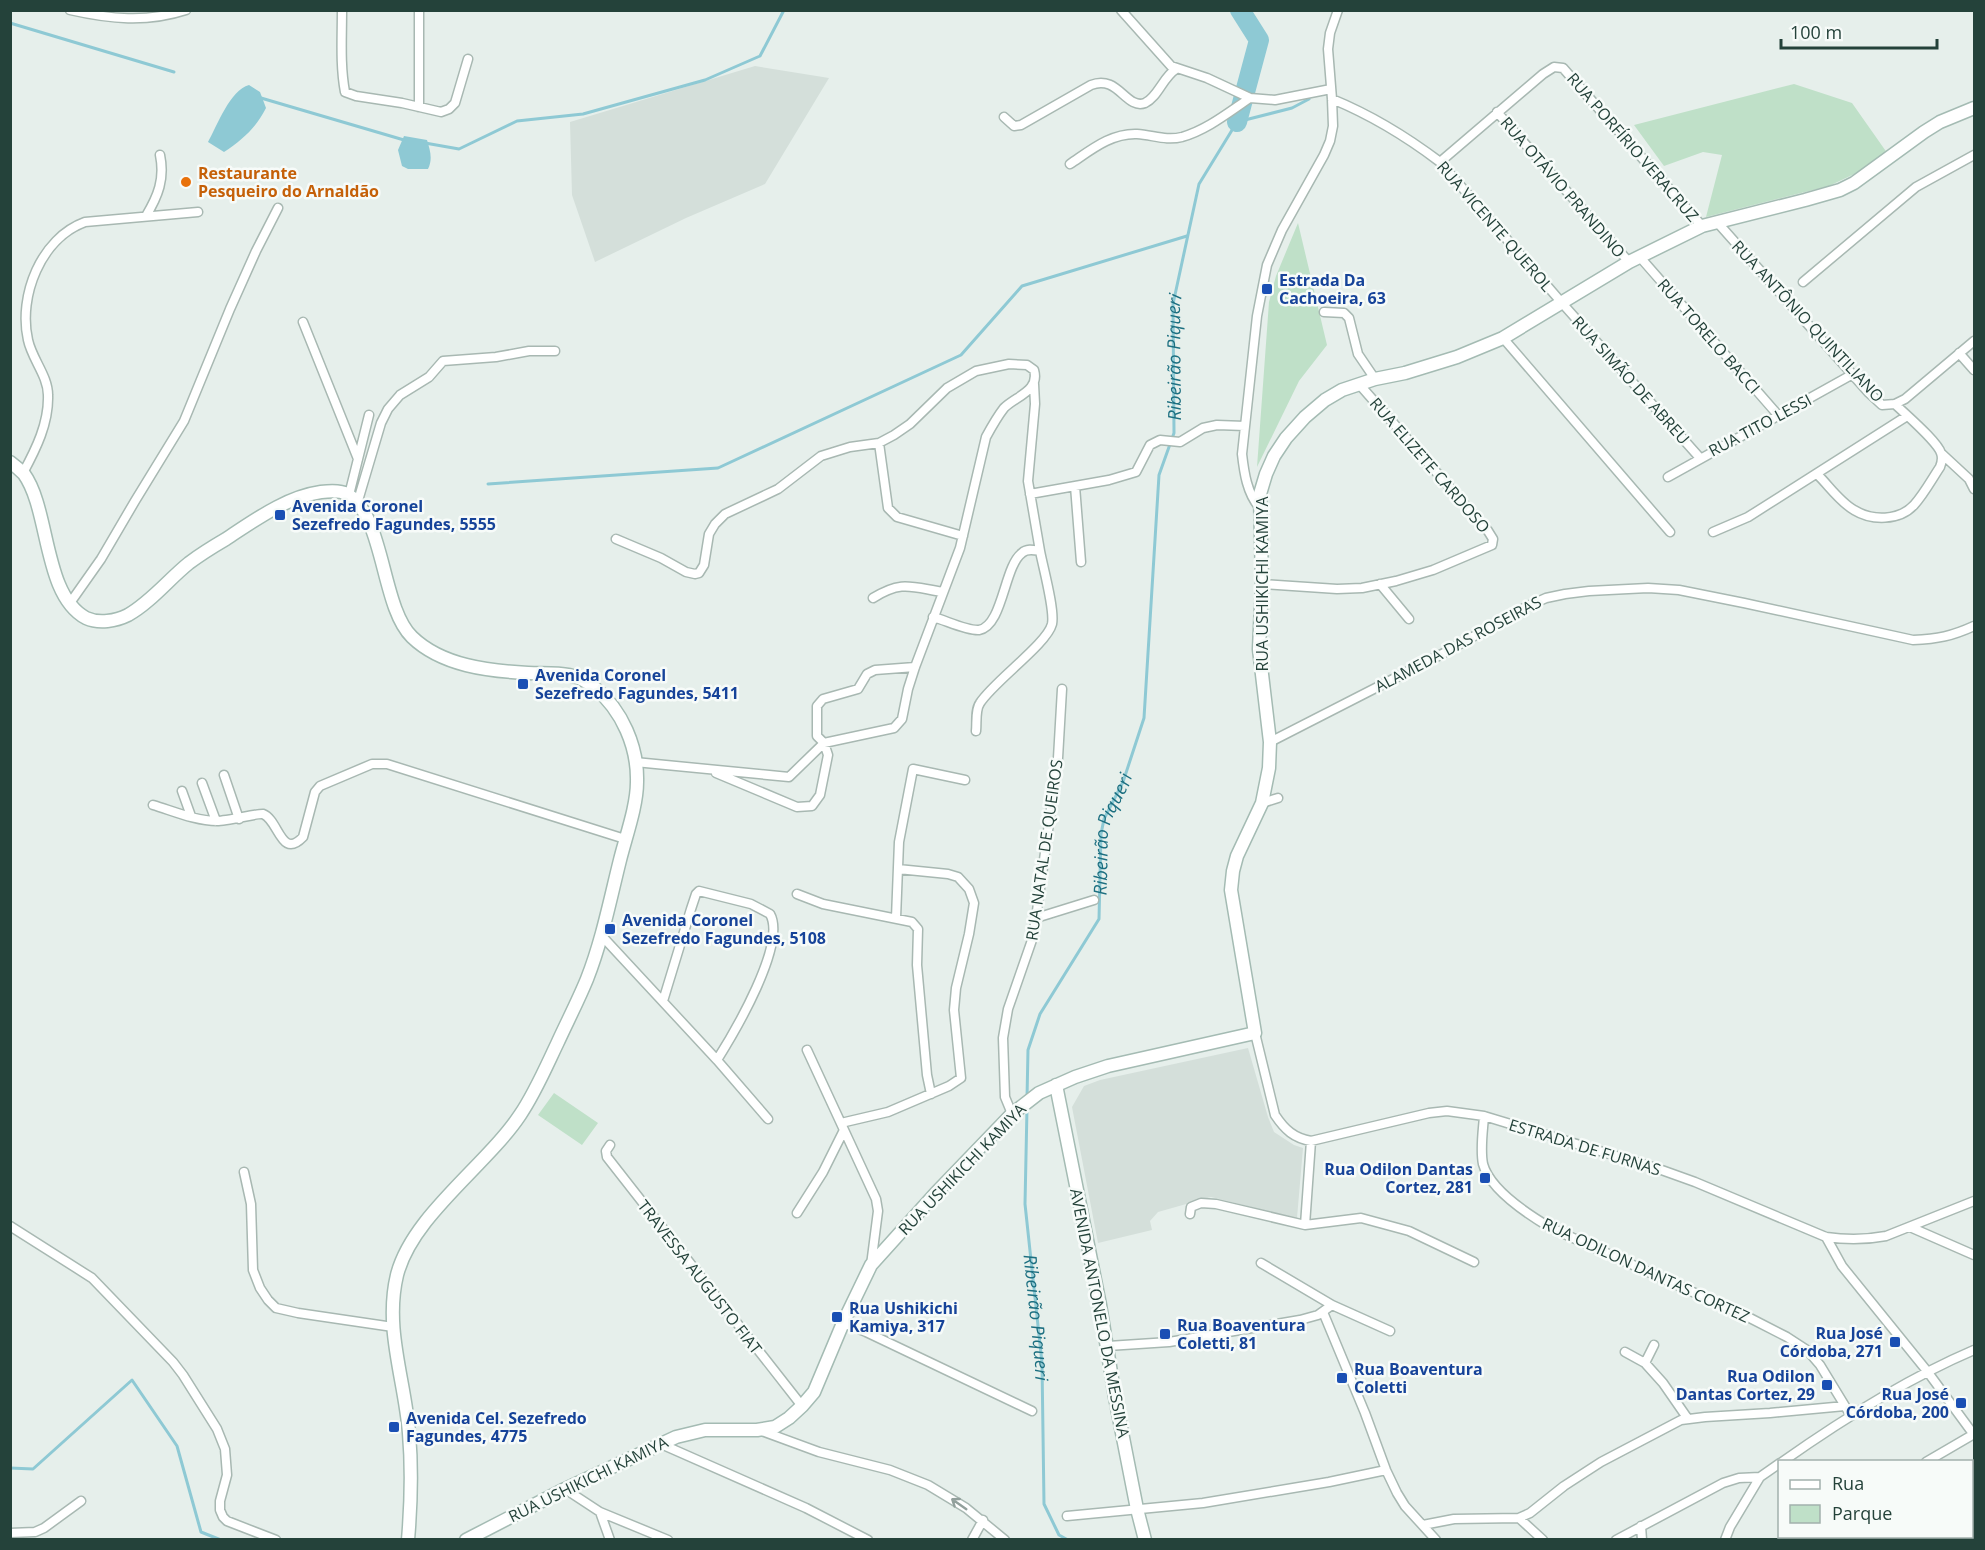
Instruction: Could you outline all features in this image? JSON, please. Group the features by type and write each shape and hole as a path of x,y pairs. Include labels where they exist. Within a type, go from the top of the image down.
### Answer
{"main road":[{"name":"RUA USHIKICHI KAMIYA","path":"466,1539 661,1443 705,1430 757,1430 775,1427 789,1418 814,1392 871,1265 934,1194 1014,1112 1040,1093 1056,1085 1108,1066 1255,1033 1231,890 1237,856 1262,803 1269,768 1270,741 1258,648 1262,584 1260,494 1274,456 1286,438 1305,417 1325,400 1342,390 1457,357 1503,338 1634,259 1702,226 1839,190 1863,177 1940,122 1974,108"},
{"path":"10,462 23,473 40,512 46,545 70,603 89,620 101,622 122,617 141,606 191,561 280,506 324,491 338,492 353,500 368,521 396,609 409,635 427,649 460,664 498,671 566,674 584,679 602,693 622,719 633,748 637,782 601,935 586,981 547,1065 521,1114 498,1143 425,1223 405,1251 395,1286 392,1307 393,1327 409,1432 408,1539"},
{"name":"AVENIDA ANTONELO DA MESSINA","path":"1056,1085 1108,1346 1115,1397 1145,1539"}],"street":[{"path":"70,10 121,20 169,16 186,10"},
{"path":"342,10 342,61 345,92 441,112 449,109 454,103 468,58"},
{"path":"419,10 419,106"},
{"path":"1121,10 1171,66 1201,75 1250,98 1275,100 1331,89"},
{"path":"1260,508 1253,501 1242,454 1257,316 1267,266 1282,230 1324,155 1333,126 1328,49 1330,33 1338,10"},
{"name":"RUA PORFÍRIO VERACRUZ","path":"1497,112 1550,69 1563,68 1702,226"},
{"path":"1004,117 1014,126 1021,125 1091,85 1103,81 1132,102 1140,104 1152,98 1166,77 1176,69"},
{"path":"1070,164 1097,146 1118,136 1140,135 1171,139 1193,133 1216,121 1250,98"},
{"name":"RUA VICENTE QUEROL","path":"1332,99 1375,119 1440,162 1562,303"},
{"path":"1440,162 1497,112"},
{"name":"RUA OTÁVIO PRANDINO","path":"1497,112 1634,259"},
{"path":"146,216 154,204 161,185 163,168 160,155"},
{"path":"1803,282 1916,187 1974,155"},
{"path":"70,603 101,559 184,421 256,250 278,208"},
{"path":"23,473 37,447 48,400 44,377 28,342 26,325 26,312 33,277 43,258 64,234 75,225 85,222 198,212"},
{"name":"RUA ANTÔNIO QUINTILIANO","path":"1717,222 1878,402 1888,406 1905,399 1974,341"},
{"name":"RUA TORELO BACCI","path":"1634,259 1778,416"},
{"name":"RUA SIMÃO DE ABREU","path":"1562,303 1700,458"},
{"path":"1324,312 1344,313 1349,318 1358,354 1375,379"},
{"path":"303,322 358,459"},
{"path":"1503,338 1671,532"},
{"path":"353,500 388,409 400,395 429,377 443,361 496,357 529,351 555,351"},
{"path":"1959,353 1974,370"},
{"path":"616,539 661,558 686,572 699,573 704,565 710,534 715,524 725,514 778,489 821,456 850,447 879,443 910,424 947,388 976,370 1009,364 1027,365 1034,370 1036,378 1028,481 1052,607 1052,623 1048,633 978,705 976,731"},
{"name":"RUA TITO LESSI","path":"1668,477 1853,374"},
{"path":"635,762 789,777 824,743 882,732 899,724 915,667 963,536 986,437 1006,406 1034,384"},
{"name":"RUA ELIZETE CARDOSO","path":"1359,384 1488,531 1494,542 1489,548 1433,570 1380,584"},
{"path":"1895,404 1969,479 1974,489"},
{"path":"353,500 358,459 369,415"},
{"path":"1713,532 1748,517 1907,416"},
{"path":"1030,494 1109,480 1136,472 1150,445 1160,440 1180,442 1203,428 1217,425 1245,426"},
{"path":"879,443 888,507 897,517 963,536"},
{"path":"1818,474 1853,510 1868,516 1887,518 1899,515 1913,506 1940,467 1942,454"},
{"path":"1075,486 1081,561"},
{"path":"933,616 969,629 979,630 984,627 994,615 1018,556 1026,551 1040,551"},
{"path":"1262,584 1337,588 1362,588 1380,584 1408,619"},
{"path":"873,598 889,588 902,585 943,592"},
{"name":"ALAMEDA DAS ROSEIRAS","path":"1270,741 1444,653 1526,607 1546,598 1565,594 1648,588 1679,591 1913,640 1951,636 1974,626"},
{"path":"707,769 797,807 812,806 820,795 828,755 824,743 817,736 817,706 823,699 858,689 867,674 875,670 915,667"},
{"name":"RUA NATAL DE QUEIROS","path":"1014,1112 1005,1097 1003,1038 1008,1009 1032,940 1036,918 1058,758 1062,689"},
{"path":"153,806 216,821 239,819 258,814 265,815 286,843 293,844 303,837 315,792 320,786 372,764 387,764 625,839"},
{"path":"896,918 899,842 914,769 965,780"},
{"path":"224,775 239,819"},
{"path":"202,783 216,821"},
{"path":"182,792 191,816"},
{"path":"1262,803 1278,798"},
{"path":"797,1213 823,1172 843,1127 888,1112 949,1086 961,1078 954,1010 956,988 974,903 969,890 958,877 898,869"},
{"path":"663,1001 691,909 699,891 751,903 766,911 772,918 771,943 765,967 740,1021 717,1060"},
{"path":"796,894 823,904 912,922 918,929 917,965 927,1076 931,1094"},
{"path":"1036,918 1094,900"},
{"path":"601,935 717,1060 768,1119"},
{"path":"1255,1033 1275,1115 1290,1133 1299,1139 1311,1141 1305,1225"},
{"path":"807,1050 876,1199 877,1223 871,1265"},
{"name":"ESTRADA DE FURNAS","path":"1311,1141 1429,1113 1447,1111 1484,1116 1656,1168 1826,1237 1846,1240 1871,1239 1910,1227 1974,1201"},
{"name":"RUA ODILON DANTAS CORTEZ","path":"1484,1116 1482,1154 1485,1170 1509,1199 1527,1215 1572,1238 1787,1336 1807,1350 1820,1365 1851,1416"},
{"name":"TRAVESSA AUGUSTO FIAT","path":"610,1145 606,1151 607,1157 802,1406"},
{"path":"244,1172 251,1213 253,1270 268,1300 276,1308 298,1313 393,1327"},
{"path":"1190,1214 1189,1210 1194,1204 1216,1204 1305,1225 1361,1218 1428,1238 1474,1262"},
{"path":"10,1226 92,1278 172,1362 213,1422 225,1449 227,1475 220,1501 223,1517 227,1521 276,1539"},
{"path":"1910,1227 1974,1255"},
{"path":"1826,1237 1848,1274 1927,1371 1974,1435 1928,1460"},
{"path":"1261,1263 1332,1305 1390,1331"},
{"path":"1108,1346 1197,1338 1300,1320 1323,1312 1332,1305"},
{"path":"1323,1312 1386,1470 1405,1506 1436,1539"},
{"path":"843,1323 1032,1411"},
{"path":"1645,1363 1654,1345"},
{"path":"1784,1460 1851,1416 1927,1371 1974,1350"},
{"path":"1625,1352 1645,1363 1675,1398 1688,1419"},
{"path":"1423,1525 1454,1519 1519,1518 1530,1513 1564,1486 1601,1462 1671,1424 1688,1419 1845,1406"},
{"path":"757,1430 819,1452 857,1460 910,1477 946,1495 983,1520 1005,1539"},
{"path":"661,1443 806,1508 868,1539"},
{"path":"1725,1539 1760,1477 1778,1464"},
{"path":"1067,1516 1203,1503 1386,1470"},
{"path":"1616,1539 1723,1483 1760,1477"},
{"path":"565,1489 600,1512 668,1539"},
{"path":"10,1533 35,1532 44,1528 81,1501"},
{"path":"600,1512 610,1539"},
{"path":"1519,1518 1543,1539"},
{"path":"972,1539 983,1520"},
{"path":"1641,1526 1642,1539"}],"shaded area":[{"path":"755,66 829,78 765,184 686,218 595,262 572,195 570,122"},
{"path":"1248,1048 1274,1132 1303,1148 1297,1218 1211,1197 1158,1212 1150,1221 1152,1230 1098,1243 1072,1107 1084,1086 1100,1080"}],"green space":[{"path":"1794,84 1852,103 1890,157 1829,186 1706,217 1722,155 1703,152 1664,166 1634,125"},
{"path":"1298,223 1327,345 1299,381 1257,467 1269,302 1276,276"},
{"path":"554,1093 598,1123 582,1145 538,1115"}],"water":[{"path":"249,85 260,92 266,108 248,133 224,152 208,142 230,101 242,88"},
{"path":"404,136 427,140 431,158 428,169 408,169 402,166 398,150"}],"waterway":[{"path":"425,143 459,149 517,121 583,114 705,80 760,56 784,10"},
{"name":"Ribeirão Piqueri","path":"1237,122 1259,40 1240,10"},
{"path":"10,23 174,72"},
{"path":"261,98 404,140"},
{"name":"Ribeirão Piqueri","path":"1027,1098 1028,1050 1040,1014 1099,919 1101,834 1104,819 1123,782 1144,718 1159,475 1174,433 1173,304 1199,184 1237,122 1292,108 1309,99"},
{"path":"488,484 718,468 961,355 1022,286 1187,236"},
{"name":"Ribeirão Piqueri","path":"1027,1108 1025,1204 1042,1363 1044,1504 1059,1535 1068,1540"},
{"path":"10,1468 33,1469 132,1380 177,1446 201,1532 221,1540"}],"place":[{"name":"Restaurante Pesqueiro do Arnaldão","path":"186,182"},
{"name":"Estrada Da Cachoeira, 63","path":"1267,289"},
{"name":"Avenida Coronel Sezefredo Fagundes, 5555","path":"280,515"},
{"name":"Avenida Coronel Sezefredo Fagundes, 5411","path":"523,684"},
{"name":"Avenida Coronel Sezefredo Fagundes, 5108","path":"610,929"},
{"name":"Rua Odilon Dantas Cortez, 281","path":"1485,1178"},
{"name":"Rua Ushikichi Kamiya, 317","path":"837,1317"},
{"name":"Rua Boaventura Coletti, 81","path":"1165,1334"},
{"name":"Rua José Córdoba, 271","path":"1895,1342"},
{"name":"Rua Boaventura Coletti","path":"1342,1378"},
{"name":"Rua Odilon Dantas Cortez, 29","path":"1827,1385"},
{"name":"Rua José Córdoba, 200","path":"1961,1403"},
{"name":"Avenida Cel. Sezefredo Fagundes, 4775","path":"394,1427"}]}
